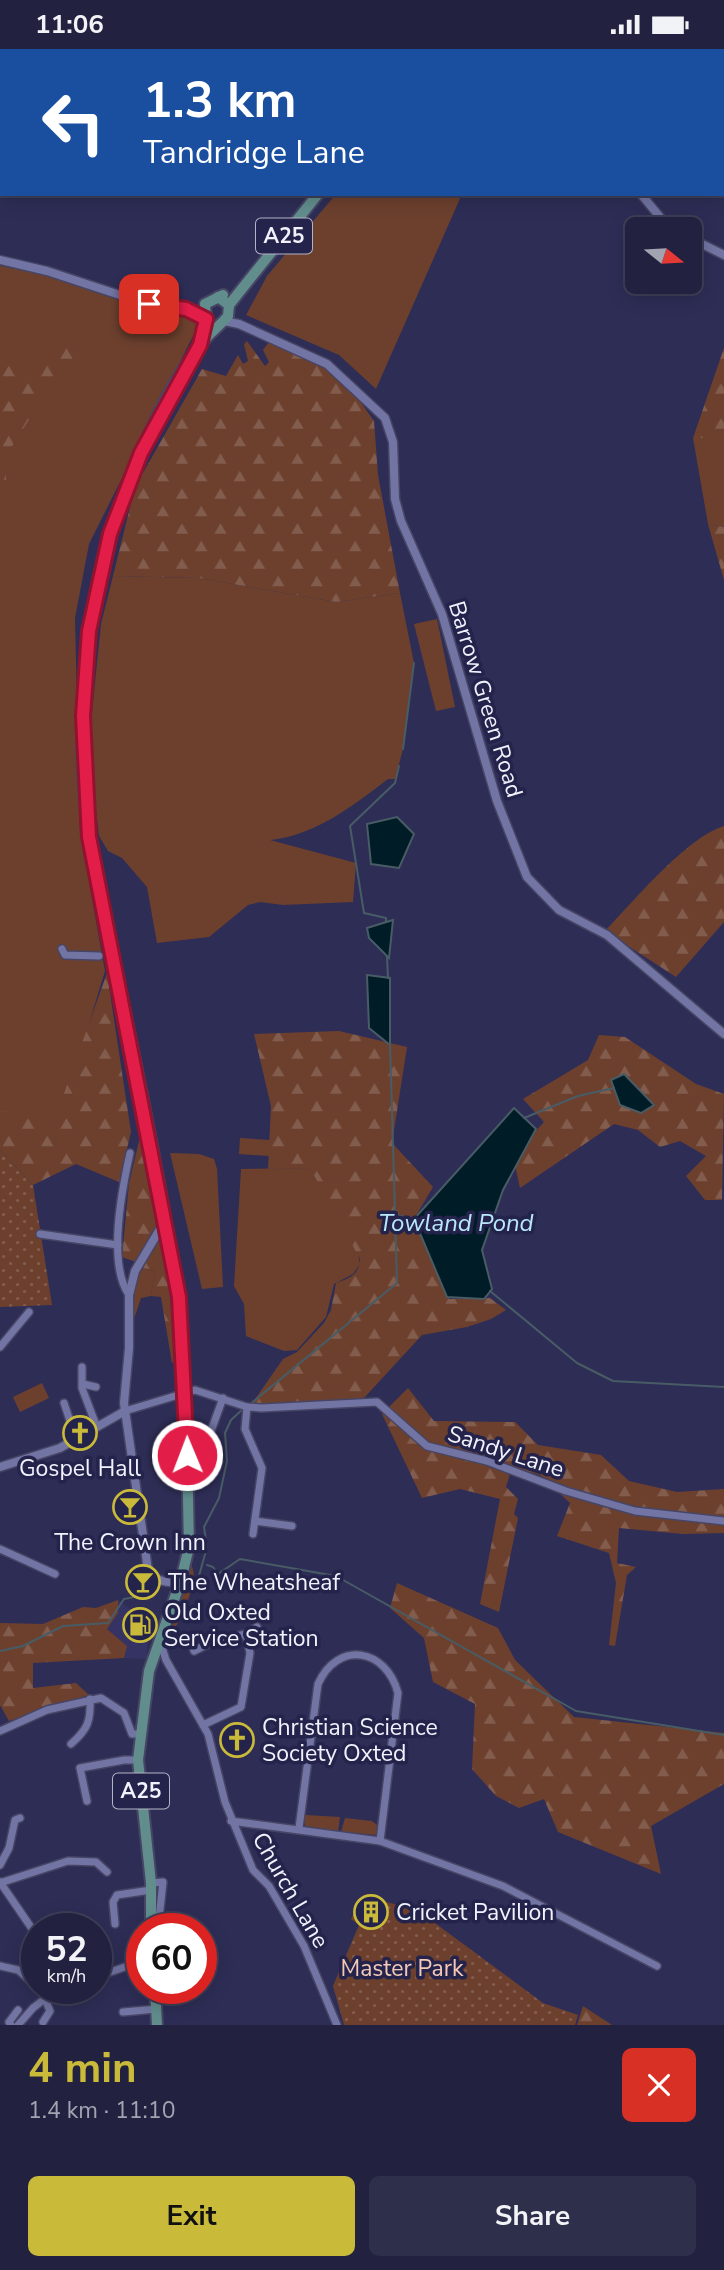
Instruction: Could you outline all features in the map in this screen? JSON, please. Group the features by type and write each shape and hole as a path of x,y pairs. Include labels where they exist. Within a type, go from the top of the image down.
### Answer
{"main road":[{"name":"A25","path":"151,1913 151,1886 138,1761 154,1654 181,1580 190,1535 185,1393 179,1297 166,1219 89,837 83,757 85,670 100,569 119,510 158,416 200,345 316,196"},
{"name":"A25","path":"218,297 250,278"},
{"path":"218,297 226,315 206,313 218,297"},
{"name":"A25","path":"200,345 206,313"},
{"path":"156,2004 158,2025"}],"street":[{"path":"643,196 660,217"},
{"path":"702,244 724,255"},
{"path":"0,260 47,271 163,307 206,313"},
{"name":"Barrow Green Road","path":"226,315 239,324 327,364 385,418 393,442 395,499 401,521 442,614 497,801 527,877 559,910 607,935 638,958 724,1034"},
{"path":"62,950 65,955 99,956"},
{"path":"128,1295 124,1288 118,1245 120,1201 130,1153"},
{"path":"166,1219 135,1271 128,1295 130,1348 125,1411 148,1570 153,1577 167,1582 181,1580"},
{"path":"40,1234 118,1245"},
{"path":"120,1263 135,1271"},
{"path":"0,1347 29,1312"},
{"path":"82,1367 83,1384 96,1425"},
{"path":"83,1384 96,1387"},
{"path":"0,1467 51,1451 125,1411 189,1391 204,1391 245,1406 244,1429 262,1468 253,1534"},
{"path":"211,1452 211,1431 223,1398"},
{"name":"Sandy Lane","path":"245,1406 377,1402 427,1446 488,1461 566,1491 635,1511 724,1521"},
{"path":"64,1403 76,1439"},
{"path":"255,1521 292,1526"},
{"path":"0,1549 55,1574"},
{"path":"151,1593 153,1577"},
{"path":"167,1582 172,1604"},
{"path":"204,1657 197,1650 216,1640 246,1634 257,1627"},
{"path":"203,1725 241,1707 250,1653 246,1634"},
{"name":"Church Lane","path":"159,1637 166,1658 215,1751 231,1821 253,1870 268,1886 304,1946 337,2025"},
{"path":"154,1654 166,1658"},
{"path":"299,1828 318,1684 325,1669 337,1658 355,1655 371,1658 384,1666 394,1680 398,1693 380,1841"},
{"path":"0,1731 47,1710 101,1698 124,1713 132,1734 140,1734"},
{"path":"71,1744 81,1736 91,1720 90,1699"},
{"path":"77,1724 81,1736"},
{"path":"87,1801 88,1786 80,1768 124,1759 138,1761"},
{"path":"0,1865 9,1848 15,1818"},
{"path":"231,1821 299,1828 380,1841 503,1886 657,1966"},
{"path":"21,1913 0,1882 68,1861 96,1861 107,1873"},
{"path":"115,1924 112,1895 163,1882 160,1913"},
{"path":"0,1966 21,1973"},
{"path":"22,2023 40,2004"},
{"path":"43,2022 50,2011 48,2004"},
{"path":"11,2025 9,2022 18,2010"},
{"path":"123,2013 157,2010"}],"shaded area":[{"path":"118,1600 141,1617 149,1618 147,1659 124,1658 127,1646 107,1629 118,1613"}],"green space":[{"path":"334,196 461,196 376,389 339,355 246,315 267,276"},
{"path":"0,266 43,274 189,314 199,324 89,544 75,618 80,832 105,971 59,1123 0,1117"},
{"path":"112,337 41,401 7,454 6,480 0,479 0,361 15,366 37,366 52,350"},
{"path":"247,341 265,366 269,362 263,350 269,342 329,370 354,393 374,421 378,475 400,593 336,602 198,578 113,576 135,487 202,369 226,376 238,355 243,364 248,361 244,344"},
{"path":"724,348 724,438 693,438"},
{"path":"693,438 724,438 724,527 708,524"},
{"path":"708,524 724,527 724,580"},
{"path":"113,576 198,578 336,602 400,593 414,663 403,749 395,779 388,779 347,809 317,826 302,833 270,840 356,863 353,902 283,905 260,902 248,905 209,937 157,943 147,887 122,858 108,851 99,836 91,767 91,722 101,624"},
{"path":"437,619 455,707 436,711 414,624"},
{"path":"724,826 724,922 676,977 605,931 677,856 709,832"},
{"path":"107,973 131,1132 119,1182 76,1164 33,1185 0,1150 0,1111 56,1116"},
{"path":"339,1031 407,1047 392,1143 433,1187 414,1219 449,1299 490,1298 506,1310 491,1319 467,1327 422,1335 364,1398 251,1405 283,1359 297,1352 324,1323 331,1310 336,1283 353,1275 358,1269 360,1259 310,1168 268,1169 271,1106 254,1034"},
{"path":"599,1035 625,1037 696,1084 724,1094 722,1200 705,1200 686,1176 706,1156 680,1141 660,1147 638,1130 614,1124 520,1188 513,1156 544,1122 523,1099 588,1060"},
{"path":"143,1138 160,1210 159,1222 136,1262 122,1257 129,1184 139,1141"},
{"path":"240,1138 270,1140 269,1156 239,1154"},
{"path":"0,1150 33,1185 52,1305 0,1307"},
{"path":"170,1153 199,1154 214,1159 217,1169 223,1287 202,1289"},
{"path":"310,1168 356,1245 360,1264 353,1274 334,1284 326,1317 297,1350 284,1351 246,1336 244,1304 234,1286 241,1169"},
{"path":"163,1233 175,1310 167,1267 143,1268 155,1271 151,1296 141,1298 135,1316 132,1316 136,1280"},
{"path":"150,1256 164,1259 181,1354 172,1363 161,1297 151,1296 155,1271 143,1268"},
{"path":"42,1383 49,1398 20,1412 13,1397"},
{"path":"408,1388 434,1421 515,1422 538,1445 601,1455 629,1481 677,1492 724,1489 724,1533 683,1534 619,1528 617,1563 636,1567 627,1575 615,1646 609,1645 616,1583 609,1553 557,1536 570,1503 540,1475 512,1467 506,1487 518,1499 514,1514 518,1518 499,1612 480,1604 500,1499 460,1489 422,1498 382,1414"},
{"path":"191,1565 191,1592 167,1643 165,1633"},
{"path":"397,1583 498,1628 515,1660 574,1717 724,1733 724,1784 651,1826 661,1874 558,1832 544,1799 519,1808 496,1796 472,1769 475,1704 433,1682 424,1638 390,1608"},
{"path":"118,1600 118,1613 107,1629 127,1646 124,1658 33,1663 33,1688 76,1683 89,1695 9,1721 0,1705 0,1623 43,1624 83,1607 96,1608"},
{"path":"380,1802 377,1835 341,1832 345,1818 372,1821 377,1825"},
{"path":"304,1812 306,1815 340,1817 338,1832 305,1826"},
{"name":"Master Park","path":"363,1896 424,1915 543,2003 578,2015 575,2025 344,2025 333,1986 359,1925 351,1919"},
{"path":"583,2006 612,2025 577,2025"}],"water":[{"path":"397,817 414,834 399,868 371,864 367,824"},
{"path":"393,920 389,958 369,938 367,928"},
{"path":"367,975 390,978 390,1045 369,1028"},
{"path":"624,1074 654,1105 641,1113 620,1105 611,1080"},
{"name":"Towland Pond","path":"514,1108 536,1129 503,1190 482,1250 492,1289 484,1299 447,1297 414,1219"}],"waterway":[{"path":"403,749 414,663"},
{"path":"386,922 386,918 364,913 350,826 395,783 399,766"},
{"path":"387,956 388,978"},
{"path":"249,1405 397,1283 390,1043"},
{"path":"524,1118 578,1096 614,1088"},
{"path":"396,1215 414,1219"},
{"path":"490,1291 577,1363 613,1381 724,1387"},
{"path":"197,1583 207,1547 204,1527 219,1498 227,1461 225,1433 231,1420 244,1408"},
{"path":"207,1565 213,1567 218,1574 240,1559 336,1576 576,1711 724,1735"},
{"path":"0,1651 23,1646 63,1626 108,1623 124,1599 140,1596"}],"place":[{"name":"Gospel Hall","path":"80,1433"},
{"name":"The Crown Inn","path":"130,1507"},
{"name":"The Wheatsheaf","path":"143,1582"},
{"name":"Old Oxted Service Station","path":"140,1625"},
{"name":"Christian Science Society Oxted","path":"237,1740"},
{"name":"Cricket Pavilion","path":"371,1912"}],"route":[{"path":"149,304 186,309 205,316 205,328 200,345 158,416 141,453 110,534 100,569 85,670 83,757 89,837 166,1219 179,1297 187,1455"}]}
